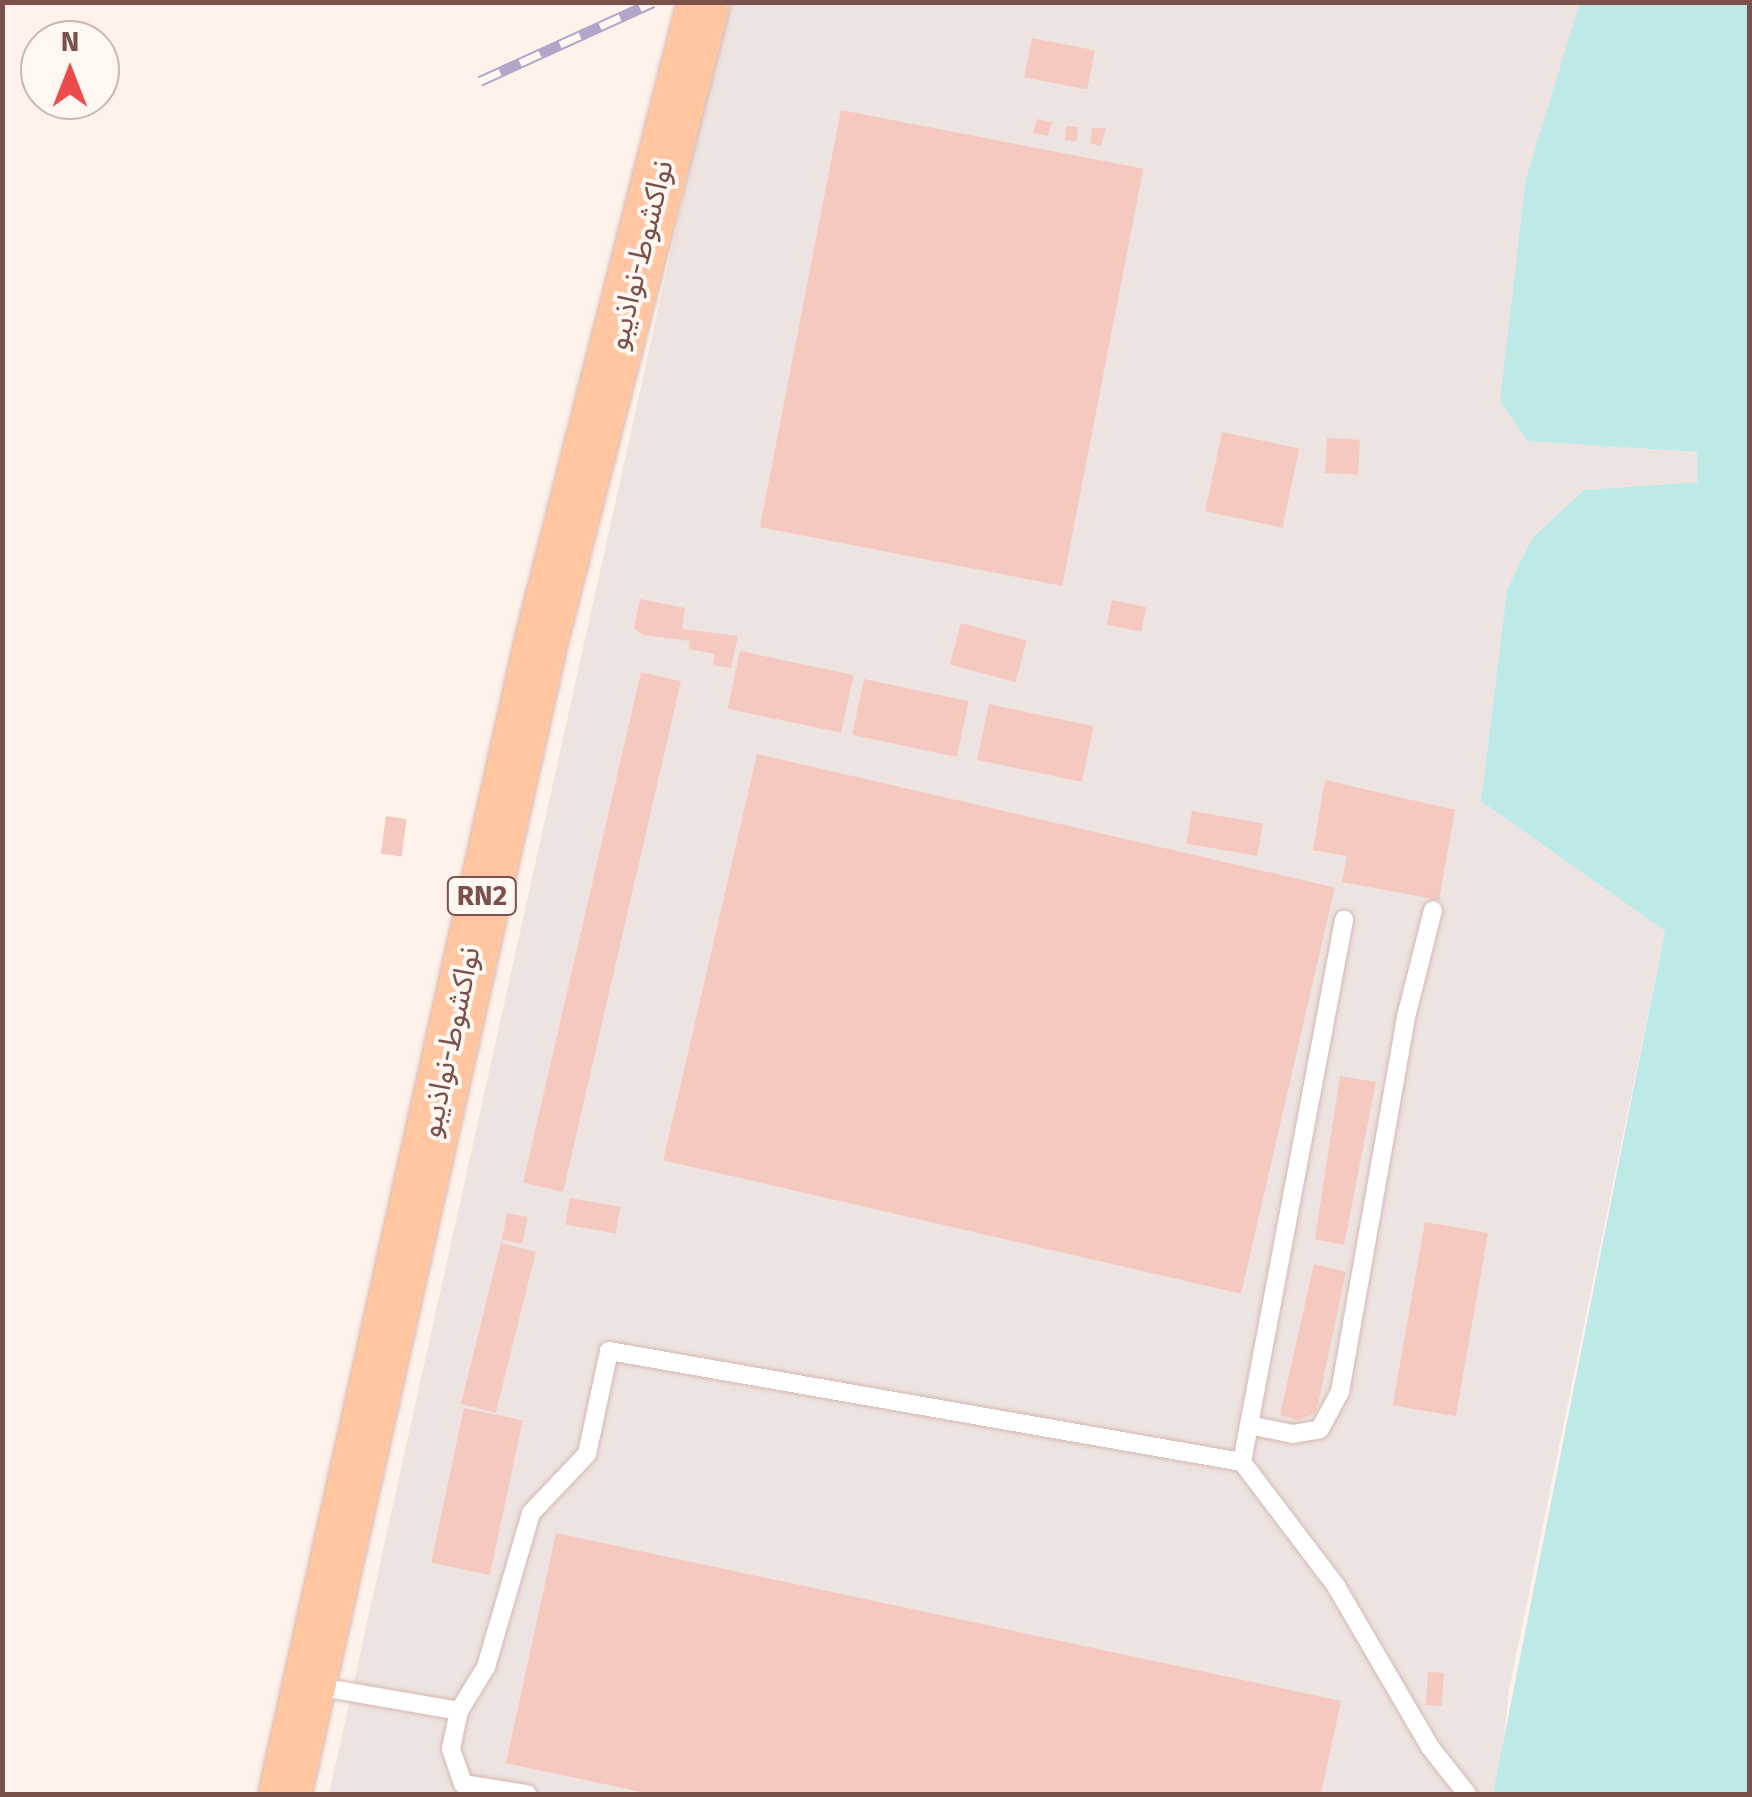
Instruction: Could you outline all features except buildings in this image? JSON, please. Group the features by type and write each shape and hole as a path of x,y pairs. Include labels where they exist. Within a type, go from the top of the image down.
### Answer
{"main road":[{"name":"نواكشوط-نواذيبو","path":"285,1794 542,638 704,2"}],"lane":[{"path":"1249,1425 1294,1434 1320,1429 1340,1392 1406,1017 1433,910"},
{"path":"1242,1462 1344,920"},
{"path":"528,1794 463,1784 452,1749 459,1711 492,1651 532,1513 587,1454 609,1350 1242,1462 1336,1586 1460,1792"},
{"path":"309,1685 420,1710 459,1711"}],"shaded area":[{"path":"726,3 1580,3 1526,178 1529,441 1697,452 1698,482 1584,490 1532,538 1507,590 1481,801 1665,931 1509,1690 1498,1794 329,1794"}],"water":[{"path":"1580,2 1749,3 1749,1794 1498,1794 1494,1788 1665,931 1481,801 1507,590 1532,538 1584,490 1698,482 1697,452 1528,441 1500,401 1526,178"}],"railway":[{"path":"480,81 653,2"}]}
